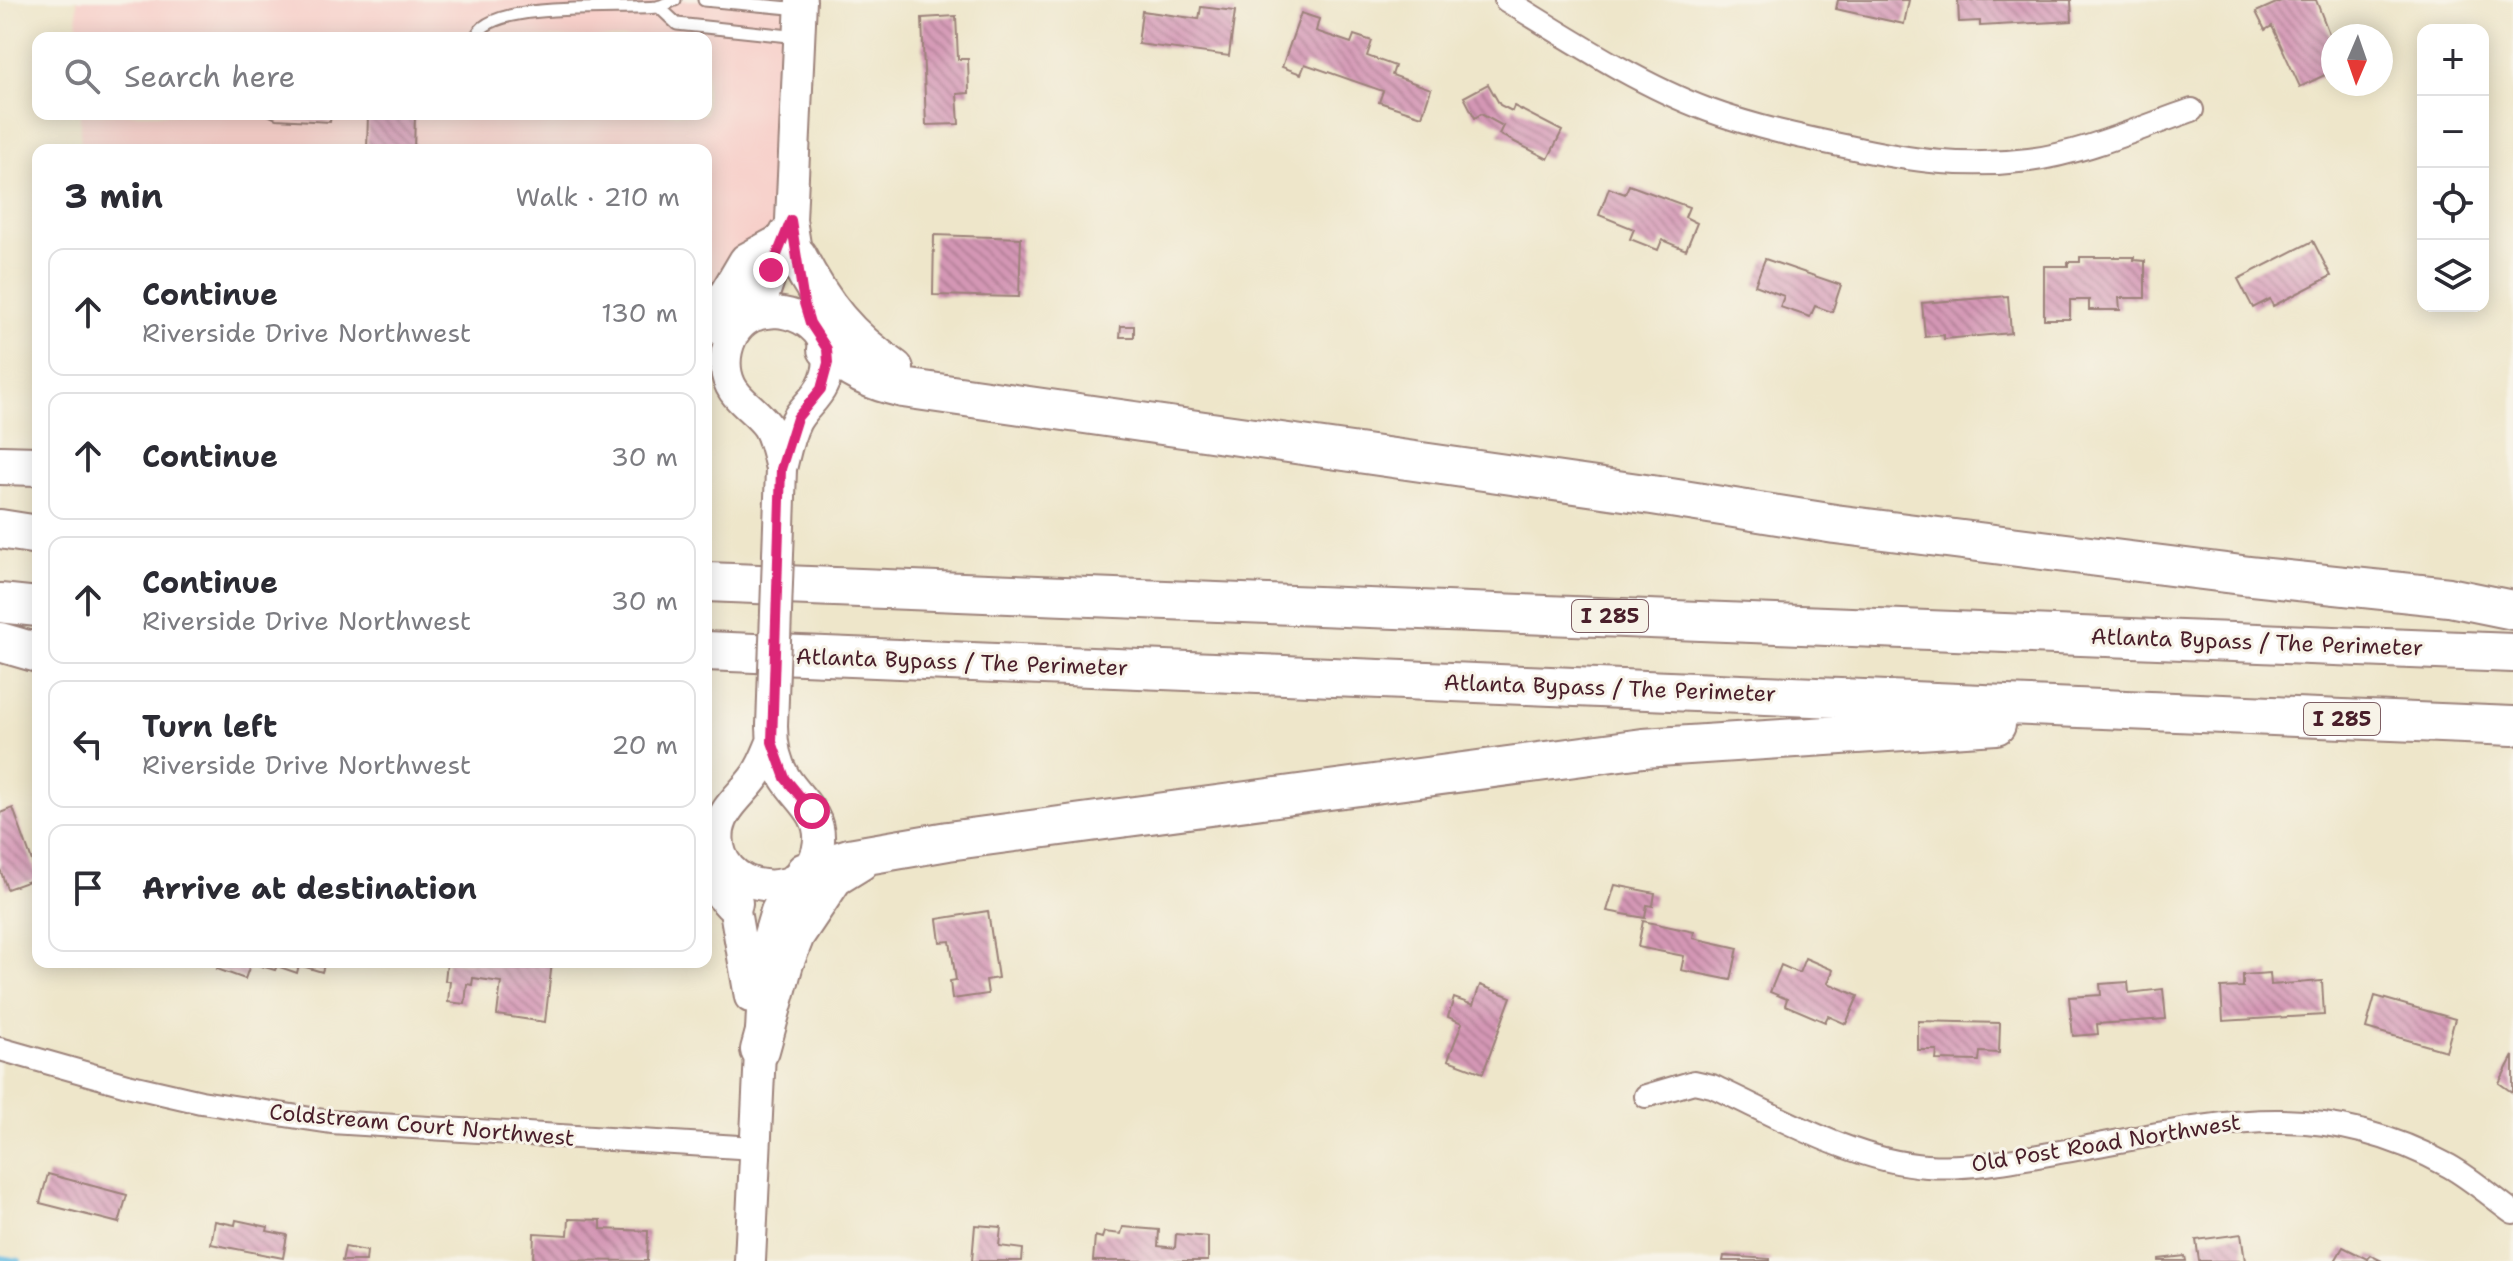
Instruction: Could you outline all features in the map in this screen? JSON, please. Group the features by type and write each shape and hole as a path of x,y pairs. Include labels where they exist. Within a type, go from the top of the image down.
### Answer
{"highway":[{"path":"725,330 719,311 748,262 789,240 836,320 864,349 897,371 947,395"},
{"path":"818,336 858,374 878,383 947,395 1835,524 2250,576 2449,597 2513,610"},
{"path":"0,465 32,466"},
{"path":"0,529 32,534"},
{"name":"Atlanta Bypass / The Perimeter","path":"712,582 2513,653"},
{"path":"0,603 32,606"},
{"path":"0,642 32,651"},
{"name":"Atlanta Bypass / The Perimeter","path":"712,651 2513,726"},
{"path":"798,876 849,858 948,841 1643,748 2170,712"},
{"path":"760,1050 795,935 834,877 871,854"},
{"path":"715,859 733,903"}],"street":[{"path":"1506,0 1605,61 1705,109 1761,128 1913,161 1970,165 2032,160 2087,146 2192,110"},
{"path":"750,1261 765,948 776,911 798,876 814,858 819,843 815,818 785,778 772,734 781,469 797,418 826,377 818,336 804,303 789,240 800,15"},
{"path":"781,469 768,427 736,394 728,381 725,330 789,240"},
{"path":"725,330 786,312 818,336"},
{"path":"772,734 757,774 722,819 715,859 748,882 762,886 777,886 798,876"},
{"path":"733,903 760,1050"},
{"name":"Coldstream Court Northwest","path":"0,1049 187,1099 331,1122 755,1148"},
{"name":"Old Post Road Northwest","path":"1646,1096 1694,1082 1712,1086 1854,1151 1890,1161 1928,1166 1989,1164 2240,1121 2293,1120 2347,1126 2398,1142 2452,1168 2513,1212"}],"lane":[{"path":"477,32 484,19 495,12 526,2 586,1 659,7 675,0"},
{"path":"704,0 800,15"},
{"path":"659,7 677,24 800,15"}],"shaded area":[{"path":"77,0 784,0 786,312 769,328 712,337 712,144 81,144 80,120 712,120 712,32 78,32"}],"building":[{"path":"1838,0 1909,0 1904,24 1836,9"},
{"path":"1958,0 2071,0 2072,21 1980,26 1980,21 1959,22"},
{"path":"2283,0 2316,0 2325,24 2321,24 2321,77 2300,87 2272,26 2265,30 2256,12"},
{"path":"1201,7 1235,11 1229,56 1138,44 1142,11 1199,19"},
{"path":"1301,13 1319,19 1316,31 1351,43 1354,35 1372,41 1367,56 1395,66 1392,75 1431,89 1422,116 1379,102 1383,91 1305,64 1301,74 1282,67"},
{"path":"956,16 958,59 968,59 969,93 957,94 959,124 926,125 922,18"},
{"path":"1488,84 1500,105 1512,111 1514,106 1562,131 1548,159 1499,134 1503,126 1481,114 1475,118 1464,97"},
{"path":"368,120 415,120 414,144 367,144"},
{"path":"1629,185 1689,207 1685,217 1697,223 1686,250 1662,240 1658,250 1630,239 1634,229 1599,215 1609,188 1625,194"},
{"path":"934,235 1021,238 1019,297 933,295"},
{"path":"2313,241 2331,276 2273,306 2270,299 2253,308 2238,279"},
{"path":"2080,257 2134,257 2134,260 2145,261 2145,298 2119,298 2120,310 2089,310 2089,300 2070,300 2070,319 2044,319 2044,266 2068,266 2068,262 2080,262"},
{"path":"1765,259 1841,285 1832,312 1815,306 1810,317 1780,307 1784,296 1755,285"},
{"path":"2008,296 2011,333 1944,339 1944,335 1925,337 1922,303"},
{"path":"1121,326 1134,326 1134,337 1120,337"},
{"path":"13,808 32,861 32,880 7,889 0,869 0,813"},
{"path":"1615,885 1655,893 1653,906 1647,905 1645,918 1607,911"},
{"path":"988,911 998,978 986,980 988,994 952,999 950,981 956,980 950,941 940,942 937,919"},
{"path":"1643,921 1694,932 1693,938 1738,948 1731,980 1681,970 1684,956 1638,947"},
{"path":"1805,958 1833,970 1828,983 1858,996 1846,1024 1828,1016 1825,1022 1785,1005 1787,999 1770,992 1781,965 1799,973"},
{"path":"217,968 249,968 245,979"},
{"path":"446,968 551,968 545,1022 497,1015 501,982 473,978 472,985 467,984 465,1004 448,1002 450,981 445,981"},
{"path":"2270,973 2271,985 2322,981 2324,1015 2223,1021 2221,988 2243,987 2243,975"},
{"path":"2128,982 2129,993 2163,989 2166,1019 2097,1024 2098,1034 2073,1036 2069,997 2101,995 2100,984"},
{"path":"1480,985 1511,997 1483,1073 1448,1060 1462,1023 1448,1017 1454,998 1473,1005"},
{"path":"2375,996 2455,1019 2446,1051 2366,1028"},
{"path":"1918,1021 2000,1023 1999,1053 1980,1052 1979,1061 1936,1060 1937,1050 1918,1050"},
{"path":"2513,1056 2513,1093 2499,1083"},
{"path":"48,1174 127,1195 119,1223 40,1203"},
{"path":"569,1219 601,1220 601,1229 648,1231 647,1261 533,1260 534,1233 568,1235"},
{"path":"236,1220 287,1235 283,1258 211,1244 215,1221 235,1225"},
{"path":"975,1225 1001,1227 999,1246 1023,1249 1022,1261 972,1261"},
{"path":"1123,1227 1159,1230 1158,1246 1175,1248 1176,1234 1208,1237 1208,1261 1093,1261 1095,1236 1102,1238 1104,1232 1121,1234"},
{"path":"2241,1234 2245,1261 2199,1261 2196,1240"},
{"path":"345,1247 367,1251 366,1261 342,1261"},
{"path":"2343,1247 2367,1259 2370,1255 2382,1261 2335,1261"},
{"path":"1724,1256 1770,1259 1770,1261 1723,1261"},
{"path":"2185,1256 2186,1261 2159,1261 2159,1259"}],"waterway":[{"path":"0,1258 19,1261"}],"route":[{"path":"771,270 791,220 804,303 810,323 827,349 828,363 821,389 797,418 781,469 772,742 785,778 812,811"}]}
